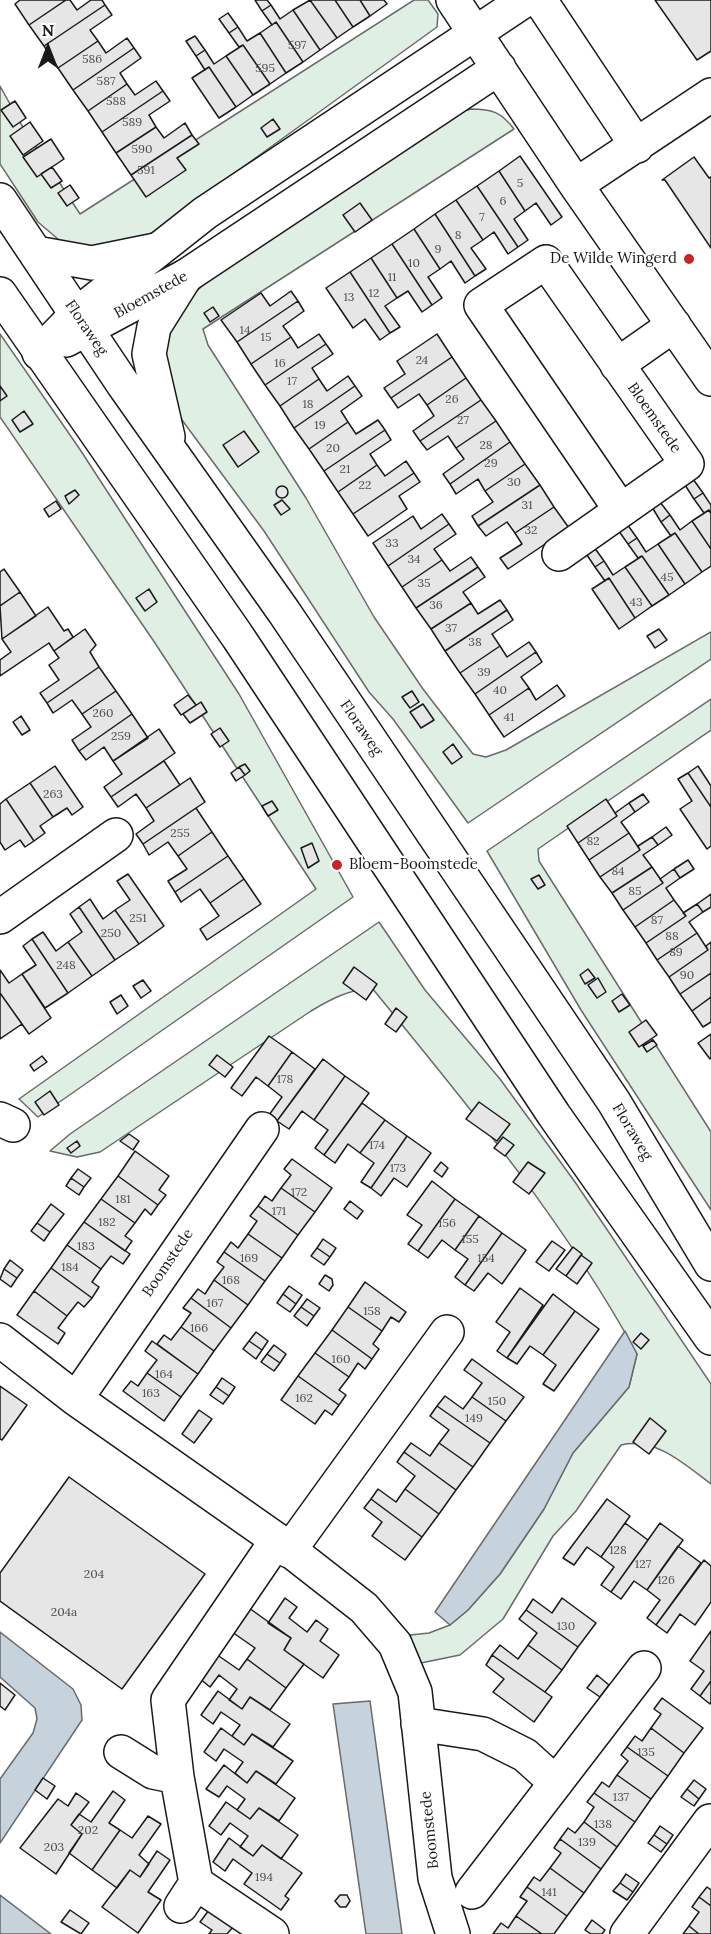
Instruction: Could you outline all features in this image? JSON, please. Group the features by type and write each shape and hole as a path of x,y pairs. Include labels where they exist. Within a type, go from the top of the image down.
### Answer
{"street":[{"path":"453,0 576,185 711,379"},
{"name":"Bloemstede","path":"39,353 82,322 156,250 205,213 473,32 525,0"},
{"path":"540,0 637,146"},
{"name":"Bloemstede","path":"82,322 186,276 499,68"},
{"path":"576,185 711,95"},
{"name":"Floraweg","path":"0,200 172,453 284,612 614,1102 711,1264"},
{"path":"36,253 92,263 156,250"},
{"name":"Bloemstede","path":"559,554 687,464 546,262 481,305 620,509"},
{"path":"172,453 149,354 154,327 186,276"},
{"path":"0,294 238,637 548,1105 711,1338"},
{"path":"617,365 674,325"},
{"path":"0,917 116,836"},
{"name":"Boomstede","path":"76,1399 262,1128"},
{"path":"272,1934 188,1895 168,1700 283,1545 447,1332"},
{"name":"Boomstede","path":"0,1340 76,1399 283,1545 364,1608 395,1644 415,1692 435,1878 453,1934"},
{"path":"472,1892 644,1668"},
{"path":"418,1724 483,1734 525,1755 555,1783"},
{"path":"122,1752 153,1772 177,1777"},
{"path":"627,1934 710,1821"},
{"path":"279,1934 289,1929 297,1934"}],"green space":[{"path":"414,0 428,0 438,14 437,27 146,237 87,251 59,240 38,222 0,164 0,86 21,124 80,214"},
{"path":"471,109 496,113 514,129 203,329 208,345 306,498 374,617 423,689 473,754 486,757 506,750 711,632 711,659 468,823 393,719 369,692 264,531 182,420 169,395 161,338 176,310 214,275 450,115"},
{"path":"0,334 79,448 239,694 353,897 38,1117 19,1099 316,889 153,640 0,417"},
{"path":"711,699 711,730 538,849 539,861 711,1132 711,1210 581,1010 487,851"},
{"path":"379,922 425,990 500,1079 575,1182 711,1384 711,1484 680,1461 658,1449 646,1445 621,1445 576,1511 553,1536 503,1619 460,1655 416,1664 401,1636 429,1633 450,1625 468,1610 500,1574 544,1509 573,1453 629,1387 637,1354 579,1257 547,1211 479,1120 372,988 340,996 311,1011 100,1152 77,1157 50,1151 70,1134"}],"shaded area":[{"path":"625,1331 637,1354 629,1387 573,1453 544,1509 500,1574 468,1610 450,1625 435,1612"},
{"path":"0,1632 73,1689 81,1705 82,1720 0,1843 0,1779 33,1733 37,1719 35,1708 0,1677"},
{"path":"370,1701 402,1934 366,1934 333,1704"},
{"path":"0,1895 51,1934 0,1934"}],"building":[{"path":"20,0 66,0 29,25 15,4"},
{"path":"66,0 70,0 77,10 91,0 102,0 105,5 44,46 29,25"},
{"path":"255,0 267,0 271,5 262,11"},
{"path":"310,0 337,38 320,50 293,10"},
{"path":"310,0 335,0 353,27 337,38"},
{"path":"335,0 360,0 370,16 353,27"},
{"path":"360,0 384,0 387,4 370,16"},
{"path":"655,0 711,0 711,51 697,60"},
{"path":"105,5 112,15 90,30 98,41 58,68 44,46"},
{"path":"271,5 280,19 293,10 320,50 303,62 276,22 272,25 262,11"},
{"path":"228,13 238,27 229,33 219,19"},
{"path":"276,22 303,62 286,73 260,33"},
{"path":"238,27 247,41 260,33 286,73 270,84 243,45 239,47 229,33"},
{"path":"195,36 205,50 196,56 186,41"},
{"path":"127,38 134,48 73,90 58,68 98,41 106,53"},
{"path":"243,45 270,84 253,95 226,56"},
{"path":"134,48 141,58 120,73 127,84 88,111 73,90"},
{"path":"205,50 214,64 226,56 253,95 236,107 209,67 205,70 196,56"},
{"path":"209,67 236,107 219,118 192,78"},
{"path":"156,81 163,91 102,132 88,111 127,84 135,95"},
{"path":"163,91 170,101 149,115 156,127 116,153 102,132"},
{"path":"15,101 26,118 13,127 1,110"},
{"path":"273,119 280,129 267,137 261,128"},
{"path":"30,122 43,141 23,155 10,136"},
{"path":"185,123 192,135 131,175 116,153 156,127 164,138"},
{"path":"192,135 199,144 177,158 186,170 146,197 131,175"},
{"path":"51,139 64,159 37,177 23,157"},
{"path":"520,156 562,217 551,225 536,203 525,211 499,171"},
{"path":"694,157 709,178 711,177 711,248 665,180 662,180"},
{"path":"52,167 62,181 51,188 41,174"},
{"path":"499,171 525,211 514,219 528,240 518,247 477,186"},
{"path":"70,185 79,198 67,206 58,193"},
{"path":"477,186 518,247 508,254 494,232 483,240 456,200"},
{"path":"456,200 483,240 471,248 486,269 475,276 435,214"},
{"path":"360,203 372,220 355,232 343,215"},
{"path":"435,214 475,276 465,283 451,261 440,269 414,229"},
{"path":"414,229 440,269 428,277 442,298 432,305 392,244"},
{"path":"392,244 432,305 422,312 408,291 397,298 371,258"},
{"path":"371,258 397,298 385,306 400,327 390,333 350,272"},
{"path":"350,272 390,333 380,340 365,319 353,328 326,288"},
{"path":"291,291 298,301 237,342 221,320 261,293 270,306"},
{"path":"298,301 304,311 283,326 291,337 251,364 237,342"},
{"path":"213,307 219,316 210,322 204,313"},
{"path":"319,334 326,344 265,385 251,364 291,337 298,348"},
{"path":"437,334 452,357 391,398 384,388 405,374 397,361"},
{"path":"326,344 333,354 312,368 319,379 280,406 265,385"},
{"path":"452,357 466,378 427,405 419,394 398,408 391,398"},
{"path":"348,376 355,386 294,428 280,406 319,379 327,391"},
{"path":"466,378 481,400 420,441 413,431 434,416 427,405"},
{"path":"0,386 7,396 0,401"},
{"path":"355,386 362,396 341,411 348,422 309,449 294,428"},
{"path":"481,400 496,421 456,448 448,436 427,450 420,441"},
{"path":"24,411 33,424 20,432 12,420"},
{"path":"378,420 385,430 324,471 309,449 348,422 356,434"},
{"path":"496,421 510,442 450,484 443,474 464,459 456,448"},
{"path":"385,430 391,440 370,454 377,465 338,492 324,471"},
{"path":"244,431 259,452 238,467 223,445"},
{"path":"510,442 525,464 485,491 478,479 456,494 450,484"},
{"path":"406,461 414,473 353,514 338,492 377,465 385,476"},
{"path":"525,464 540,485 478,526 472,516 493,502 485,491"},
{"path":"414,473 420,482 399,496 407,509 368,536 353,514"},
{"path":"693,479 703,493 694,499 685,485"},
{"path":"540,485 554,507 515,533 507,522 486,536 478,526"},
{"path":"284,486 288,492 284,498 280,498 276,490"},
{"path":"75,490 79,495 69,504 65,496"},
{"path":"703,493 711,505 711,514 709,510 704,513 694,499"},
{"path":"282,500 290,509 281,515 274,505"},
{"path":"56,501 61,509 49,517 44,509"},
{"path":"660,502 670,515 661,522 652,507"},
{"path":"554,507 569,528 508,569 500,558 522,544 515,533"},
{"path":"709,510 711,514 711,549 692,521"},
{"path":"442,514 449,524 388,566 373,543 413,516 421,529"},
{"path":"670,515 680,530 692,521 711,549 711,566 702,572 675,533 671,536 661,522"},
{"path":"449,524 456,534 434,549 442,560 402,587 388,566"},
{"path":"627,524 637,538 628,544 618,530"},
{"path":"675,533 702,572 685,584 658,544"},
{"path":"637,538 646,552 658,544 685,584 669,595 642,556 638,558 628,544"},
{"path":"594,547 604,561 595,567 585,552"},
{"path":"642,556 669,595 652,606 625,567"},
{"path":"471,557 478,567 416,608 402,587 442,560 450,571"},
{"path":"604,561 613,575 625,567 652,606 635,618 609,578 605,581 595,567"},
{"path":"478,567 485,577 463,592 471,603 431,629 416,608"},
{"path":"4,569 20,592 0,606 0,572"},
{"path":"609,578 635,618 619,629 592,589"},
{"path":"149,589 157,602 145,611 136,598"},
{"path":"20,592 36,616 2,639 0,606"},
{"path":"500,600 507,610 445,651 431,629 471,603 478,614"},
{"path":"48,607 64,631 68,629 73,637 54,651 49,643 0,676 0,660 11,652 2,639"},
{"path":"507,610 513,620 492,634 500,646 460,673 445,651"},
{"path":"85,629 96,645 90,652 99,667 47,703 40,693 59,680 49,665 59,658 54,651"},
{"path":"659,629 667,640 655,648 647,636"},
{"path":"529,642 536,652 475,694 460,673 500,646 507,657"},
{"path":"536,652 542,662 521,677 529,688 489,715 475,694"},
{"path":"99,667 116,691 82,714 72,700 53,713 47,703"},
{"path":"557,685 565,696 504,737 489,715 529,688 536,700"},
{"path":"116,691 132,714 79,751 72,740 91,727 82,714"},
{"path":"412,691 419,702 410,708 402,697"},
{"path":"188,695 196,705 181,715 174,705"},
{"path":"201,702 207,712 190,723 183,714"},
{"path":"423,704 434,720 421,728 410,712"},
{"path":"132,714 148,738 113,761 104,747 86,760 79,751"},
{"path":"21,716 30,730 22,735 13,722"},
{"path":"220,728 229,741 220,747 211,734"},
{"path":"159,729 175,753 111,797 104,787 122,774 113,761"},
{"path":"453,744 462,757 452,764 443,752"},
{"path":"164,761 180,785 146,808 136,794 118,807 111,797"},
{"path":"245,764 250,771 245,775 239,767"},
{"path":"55,766 83,807 72,815 67,808 53,817 30,783"},
{"path":"698,766 711,786 711,807 688,773"},
{"path":"239,767 245,775 236,781 231,773"},
{"path":"688,773 711,807 711,846 707,849 680,809 692,801 678,779"},
{"path":"190,778 205,802 143,844 136,834 154,821 146,808"},
{"path":"30,783 53,817 40,826 45,833 34,841 6,799"},
{"path":"643,794 649,802 635,812 629,803"},
{"path":"6,799 34,841 25,847 20,840 5,850 0,842 0,804"},
{"path":"606,799 617,816 578,843 567,826"},
{"path":"272,801 278,810 268,816 262,806"},
{"path":"629,803 635,812 621,822 629,833 589,860 578,843 617,816 615,813"},
{"path":"196,808 212,832 178,856 168,842 149,855 143,844"},
{"path":"666,827 672,835 658,845 652,837"},
{"path":"212,832 228,856 175,892 168,881 187,869 178,856"},
{"path":"629,833 640,850 600,877 589,860"},
{"path":"652,837 658,845 643,855 652,867 612,893 600,877 640,850 638,846"},
{"path":"312,843 319,861 308,868 301,848"},
{"path":"228,856 244,879 210,903 200,889 181,902 175,892"},
{"path":"688,860 694,869 680,878 674,869"},
{"path":"652,867 663,883 623,910 612,893"},
{"path":"674,869 680,878 666,888 674,900 635,927 623,910 663,883 660,879"},
{"path":"128,874 164,926 139,944 115,910 130,900 117,881"},
{"path":"539,875 545,885 538,889 531,879"},
{"path":"244,879 261,904 207,940 200,929 219,916 210,903"},
{"path":"711,894 711,907 703,912 697,904"},
{"path":"90,899 103,919 115,910 139,944 115,960 79,907"},
{"path":"674,900 686,916 646,943 635,927"},
{"path":"697,904 703,912 689,922 697,933 657,960 646,943 686,916 683,913"},
{"path":"79,907 115,960 92,976 68,942 82,932 70,914"},
{"path":"43,932 56,951 68,942 92,976 68,993 32,939"},
{"path":"697,933 708,950 669,977 657,960"},
{"path":"32,939 68,993 45,1008 22,974 36,965 23,946"},
{"path":"711,942 711,973 680,994 669,977 708,950 706,946"},
{"path":"354,967 377,984 366,1000 343,983"},
{"path":"588,969 595,978 585,984 580,975"},
{"path":"0,970 9,983 22,974 51,1018 29,1034 0,993"},
{"path":"711,973 711,997 692,1011 680,994"},
{"path":"598,978 606,992 597,998 588,985"},
{"path":"143,980 151,991 141,998 133,986"},
{"path":"0,993 22,1024 0,1039"},
{"path":"622,994 630,1005 619,1012 612,1001"},
{"path":"121,995 128,1006 117,1014 110,1002"},
{"path":"711,997 711,1022 703,1027 692,1011"},
{"path":"396,1008 407,1017 396,1032 385,1024"},
{"path":"646,1020 657,1035 639,1047 629,1032"},
{"path":"711,1034 711,1058 710,1059 698,1043"},
{"path":"269,1036 292,1052 268,1086 256,1077 242,1096 231,1088"},
{"path":"653,1040 657,1045 647,1052 643,1046"},
{"path":"292,1052 315,1069 277,1121 269,1115 282,1097 268,1086"},
{"path":"217,1055 233,1067 225,1077 209,1065"},
{"path":"42,1056 47,1062 34,1071 30,1065"},
{"path":"323,1059 345,1076 314,1120 302,1111 289,1129 277,1121"},
{"path":"345,1076 369,1093 324,1155 315,1148 328,1130 314,1120"},
{"path":"50,1091 59,1105 44,1115 35,1102"},
{"path":"479,1102 510,1124 497,1141 466,1119"},
{"path":"362,1103 385,1120 360,1153 348,1144 335,1163 324,1155"},
{"path":"385,1120 407,1136 371,1188 361,1182 374,1163 360,1153"},
{"path":"129,1134 139,1141 133,1150 120,1141"},
{"path":"407,1136 431,1153 407,1187 394,1178 381,1196 371,1188"},
{"path":"503,1137 514,1145 505,1156 494,1148"},
{"path":"77,1141 80,1146 71,1153 67,1148"},
{"path":"135,1151 169,1176 159,1190 166,1195 158,1205 118,1176"},
{"path":"292,1159 332,1188 315,1212 281,1188 291,1175 284,1169"},
{"path":"441,1162 448,1168 442,1177 434,1171"},
{"path":"528,1162 545,1173 529,1194 513,1182"},
{"path":"78,1169 91,1178 84,1187 71,1178"},
{"path":"118,1176 158,1205 151,1215 145,1209 135,1223 101,1199"},
{"path":"71,1178 84,1187 79,1195 66,1186"},
{"path":"432,1181 455,1199 418,1251 408,1244 422,1225 407,1215"},
{"path":"281,1188 315,1212 298,1235 258,1206 265,1196 272,1201"},
{"path":"101,1199 135,1223 125,1236 132,1241 125,1251 84,1222"},
{"path":"455,1199 479,1216 455,1250 442,1240 428,1258 418,1251"},
{"path":"350,1201 363,1211 357,1219 344,1209"},
{"path":"51,1204 64,1214 50,1232 37,1223"},
{"path":"258,1206 298,1235 282,1258 248,1234 257,1221 250,1216"},
{"path":"479,1216 502,1233 465,1285 455,1277 468,1259 455,1250"},
{"path":"84,1222 130,1254 123,1264 111,1256 101,1269 67,1245"},
{"path":"37,1223 50,1232 44,1241 31,1231"},
{"path":"502,1233 526,1250 502,1284 488,1273 474,1291 465,1285"},
{"path":"248,1234 282,1258 265,1281 224,1252 231,1242 238,1248"},
{"path":"323,1239 336,1248 330,1257 317,1248"},
{"path":"552,1241 565,1250 549,1271 536,1262"},
{"path":"67,1245 101,1269 92,1282 99,1287 92,1298 51,1268"},
{"path":"573,1247 582,1254 566,1276 556,1269"},
{"path":"317,1248 330,1257 324,1265 311,1256"},
{"path":"224,1252 265,1281 248,1305 214,1280 224,1267 217,1262"},
{"path":"581,1255 592,1263 577,1284 566,1276"},
{"path":"10,1260 23,1270 17,1278 4,1269"},
{"path":"51,1268 92,1298 84,1307 78,1302 67,1316 34,1291"},
{"path":"4,1269 17,1278 11,1287 0,1279"},
{"path":"325,1275 332,1279 333,1285 329,1291 319,1284"},
{"path":"214,1280 248,1305 231,1328 191,1298 198,1289 205,1294"},
{"path":"365,1282 406,1312 399,1322 391,1317 382,1331 348,1307"},
{"path":"289,1286 302,1295 296,1304 283,1294"},
{"path":"520,1288 543,1305 507,1358 497,1351 510,1332 496,1322"},
{"path":"34,1291 67,1316 58,1328 65,1333 58,1344 17,1315"},
{"path":"283,1294 296,1304 290,1312 277,1303"},
{"path":"553,1294 575,1311 543,1355 530,1346 517,1364 507,1358"},
{"path":"191,1298 231,1328 214,1351 181,1327 191,1313 183,1308"},
{"path":"307,1299 320,1308 314,1316 301,1307"},
{"path":"301,1307 314,1316 307,1326 294,1316"},
{"path":"348,1307 382,1331 373,1344 379,1349 372,1359 332,1330"},
{"path":"575,1311 599,1329 554,1391 543,1384 556,1365 543,1355"},
{"path":"181,1327 214,1351 198,1374 157,1344 164,1335 171,1340"},
{"path":"332,1330 372,1359 365,1369 358,1363 349,1377 315,1353"},
{"path":"256,1332 268,1341 262,1350 249,1341"},
{"path":"641,1333 649,1340 641,1349 633,1342"},
{"path":"152,1341 198,1374 181,1397 147,1373 157,1360 145,1351"},
{"path":"249,1341 262,1350 256,1359 243,1349"},
{"path":"274,1345 286,1354 280,1363 267,1354"},
{"path":"315,1353 349,1377 339,1390 346,1395 339,1405 298,1376"},
{"path":"267,1354 280,1363 274,1371 261,1362"},
{"path":"472,1359 524,1397 506,1421 472,1397 482,1383 464,1370"},
{"path":"147,1373 181,1397 164,1421 123,1391 131,1381 138,1386"},
{"path":"298,1376 339,1405 332,1415 325,1410 315,1424 281,1400"},
{"path":"222,1378 235,1387 229,1396 216,1387"},
{"path":"0,1386 27,1405 2,1440 0,1439"},
{"path":"216,1387 229,1396 223,1404 210,1395"},
{"path":"445,1396 463,1409 472,1397 506,1421 490,1443 437,1406"},
{"path":"437,1406 490,1443 473,1467 439,1443 449,1430 430,1416"},
{"path":"199,1410 212,1419 194,1443 182,1434"},
{"path":"650,1418 666,1431 649,1454 633,1442"},
{"path":"411,1443 430,1456 439,1443 473,1467 456,1490 404,1452"},
{"path":"404,1452 456,1490 439,1514 405,1489 415,1476 397,1462"},
{"path":"69,1477 205,1574 122,1689 0,1601 0,1573"},
{"path":"378,1489 396,1502 405,1489 439,1514 422,1537 371,1499"},
{"path":"371,1499 422,1537 405,1560 372,1536 382,1522 364,1508"},
{"path":"607,1499 630,1516 601,1557 587,1547 574,1565 563,1558"},
{"path":"625,1523 648,1540 611,1592 601,1585 614,1567 601,1557"},
{"path":"660,1523 683,1540 647,1590 634,1581 621,1599 611,1592"},
{"path":"678,1546 701,1563 656,1625 647,1618 660,1600 647,1590"},
{"path":"704,1560 711,1566 711,1602 695,1625 680,1614 667,1633 656,1625"},
{"path":"285,1598 297,1607 289,1618 307,1632 316,1620 328,1629 320,1641 339,1655 323,1678 284,1650 291,1638 268,1623"},
{"path":"562,1598 596,1623 578,1647 526,1610 533,1599 552,1613"},
{"path":"249,1608 291,1638 284,1650 304,1664 286,1688 247,1659 255,1648 232,1632"},
{"path":"526,1610 578,1647 562,1670 528,1645 537,1633 519,1619"},
{"path":"711,1631 711,1681 700,1696 691,1689 704,1671 690,1661"},
{"path":"500,1645 518,1659 528,1645 562,1670 545,1692 492,1655"},
{"path":"216,1654 239,1670 247,1659 286,1688 270,1710 250,1697 242,1709 229,1700 237,1689 219,1675 210,1687 199,1678"},
{"path":"492,1655 552,1697 534,1722 493,1692 504,1679 486,1665"},
{"path":"597,1675 609,1685 600,1697 587,1688"},
{"path":"711,1681 711,1702 710,1704 700,1696"},
{"path":"0,1683 15,1695 5,1710 0,1706"},
{"path":"218,1691 242,1709 250,1697 290,1724 273,1747 252,1734 244,1745 232,1736 240,1725 221,1712 213,1724 201,1715"},
{"path":"662,1698 703,1728 684,1753 651,1728 661,1714 654,1709"},
{"path":"221,1728 244,1745 252,1734 293,1761 276,1784 256,1771 247,1783 235,1773 243,1762 224,1749 216,1761 204,1752"},
{"path":"651,1728 684,1753 668,1776 627,1747 635,1736 642,1741"},
{"path":"627,1747 668,1776 651,1799 617,1775 628,1761 621,1755"},
{"path":"224,1765 247,1783 256,1771 295,1798 279,1821 259,1808 250,1819 237,1810 245,1799 227,1786 219,1797 206,1789"},
{"path":"617,1775 651,1799 635,1822 594,1793 602,1782 609,1787"},
{"path":"43,1778 55,1786 47,1799 35,1790"},
{"path":"694,1780 706,1789 699,1799 687,1789"},
{"path":"687,1789 699,1799 694,1806 681,1797"},
{"path":"113,1791 125,1800 109,1823 120,1830 92,1870 69,1853 82,1834 71,1825 79,1814 91,1822"},
{"path":"76,1793 89,1802 71,1825 82,1834 56,1874 20,1848 58,1799 68,1806"},
{"path":"594,1793 635,1822 617,1847 584,1822 594,1807 587,1802"},
{"path":"226,1802 250,1819 259,1808 298,1835 281,1859 262,1845 253,1856 240,1847 248,1836 230,1823 221,1835 209,1826"},
{"path":"148,1816 161,1824 139,1855 149,1864 140,1877 130,1870 117,1888 92,1870 120,1830 132,1838"},
{"path":"584,1822 617,1847 601,1869 560,1839 568,1828 575,1833"},
{"path":"660,1826 673,1835 667,1844 654,1835"},
{"path":"654,1835 667,1844 661,1852 648,1843"},
{"path":"229,1838 253,1856 262,1845 302,1873 285,1896 289,1899 281,1910 244,1884 252,1873 233,1859 225,1871 213,1862"},
{"path":"560,1839 601,1869 584,1893 550,1868 561,1853 554,1848"},
{"path":"157,1851 170,1860 148,1892 161,1900 138,1933 102,1907 130,1870 140,1877"},
{"path":"550,1868 584,1893 567,1916 527,1887 534,1877 540,1881"},
{"path":"626,1874 639,1883 633,1892 620,1883"},
{"path":"620,1883 633,1892 627,1900 613,1891"},
{"path":"527,1887 567,1916 554,1934 542,1934 516,1916 527,1901 520,1897"},
{"path":"707,1887 711,1890 711,1906 699,1897"},
{"path":"340,1895 347,1895 350,1901 346,1907 340,1907 335,1901"},
{"path":"699,1897 711,1906 711,1934 699,1934 689,1926 699,1912 692,1907"},
{"path":"70,1910 89,1923 81,1934 61,1922"},
{"path":"209,1910 233,1927 227,1934 209,1934 212,1930 200,1922"},
{"path":"516,1916 542,1934 493,1934 501,1923 508,1928"},
{"path":"592,1920 605,1930 602,1934 591,1934 585,1930"},
{"path":"689,1926 699,1934 683,1934"}],"place":[{"name":"De Wilde Wingerd","path":"689,259"},
{"name":"Bloem-Boomstede","path":"337,865"}]}
